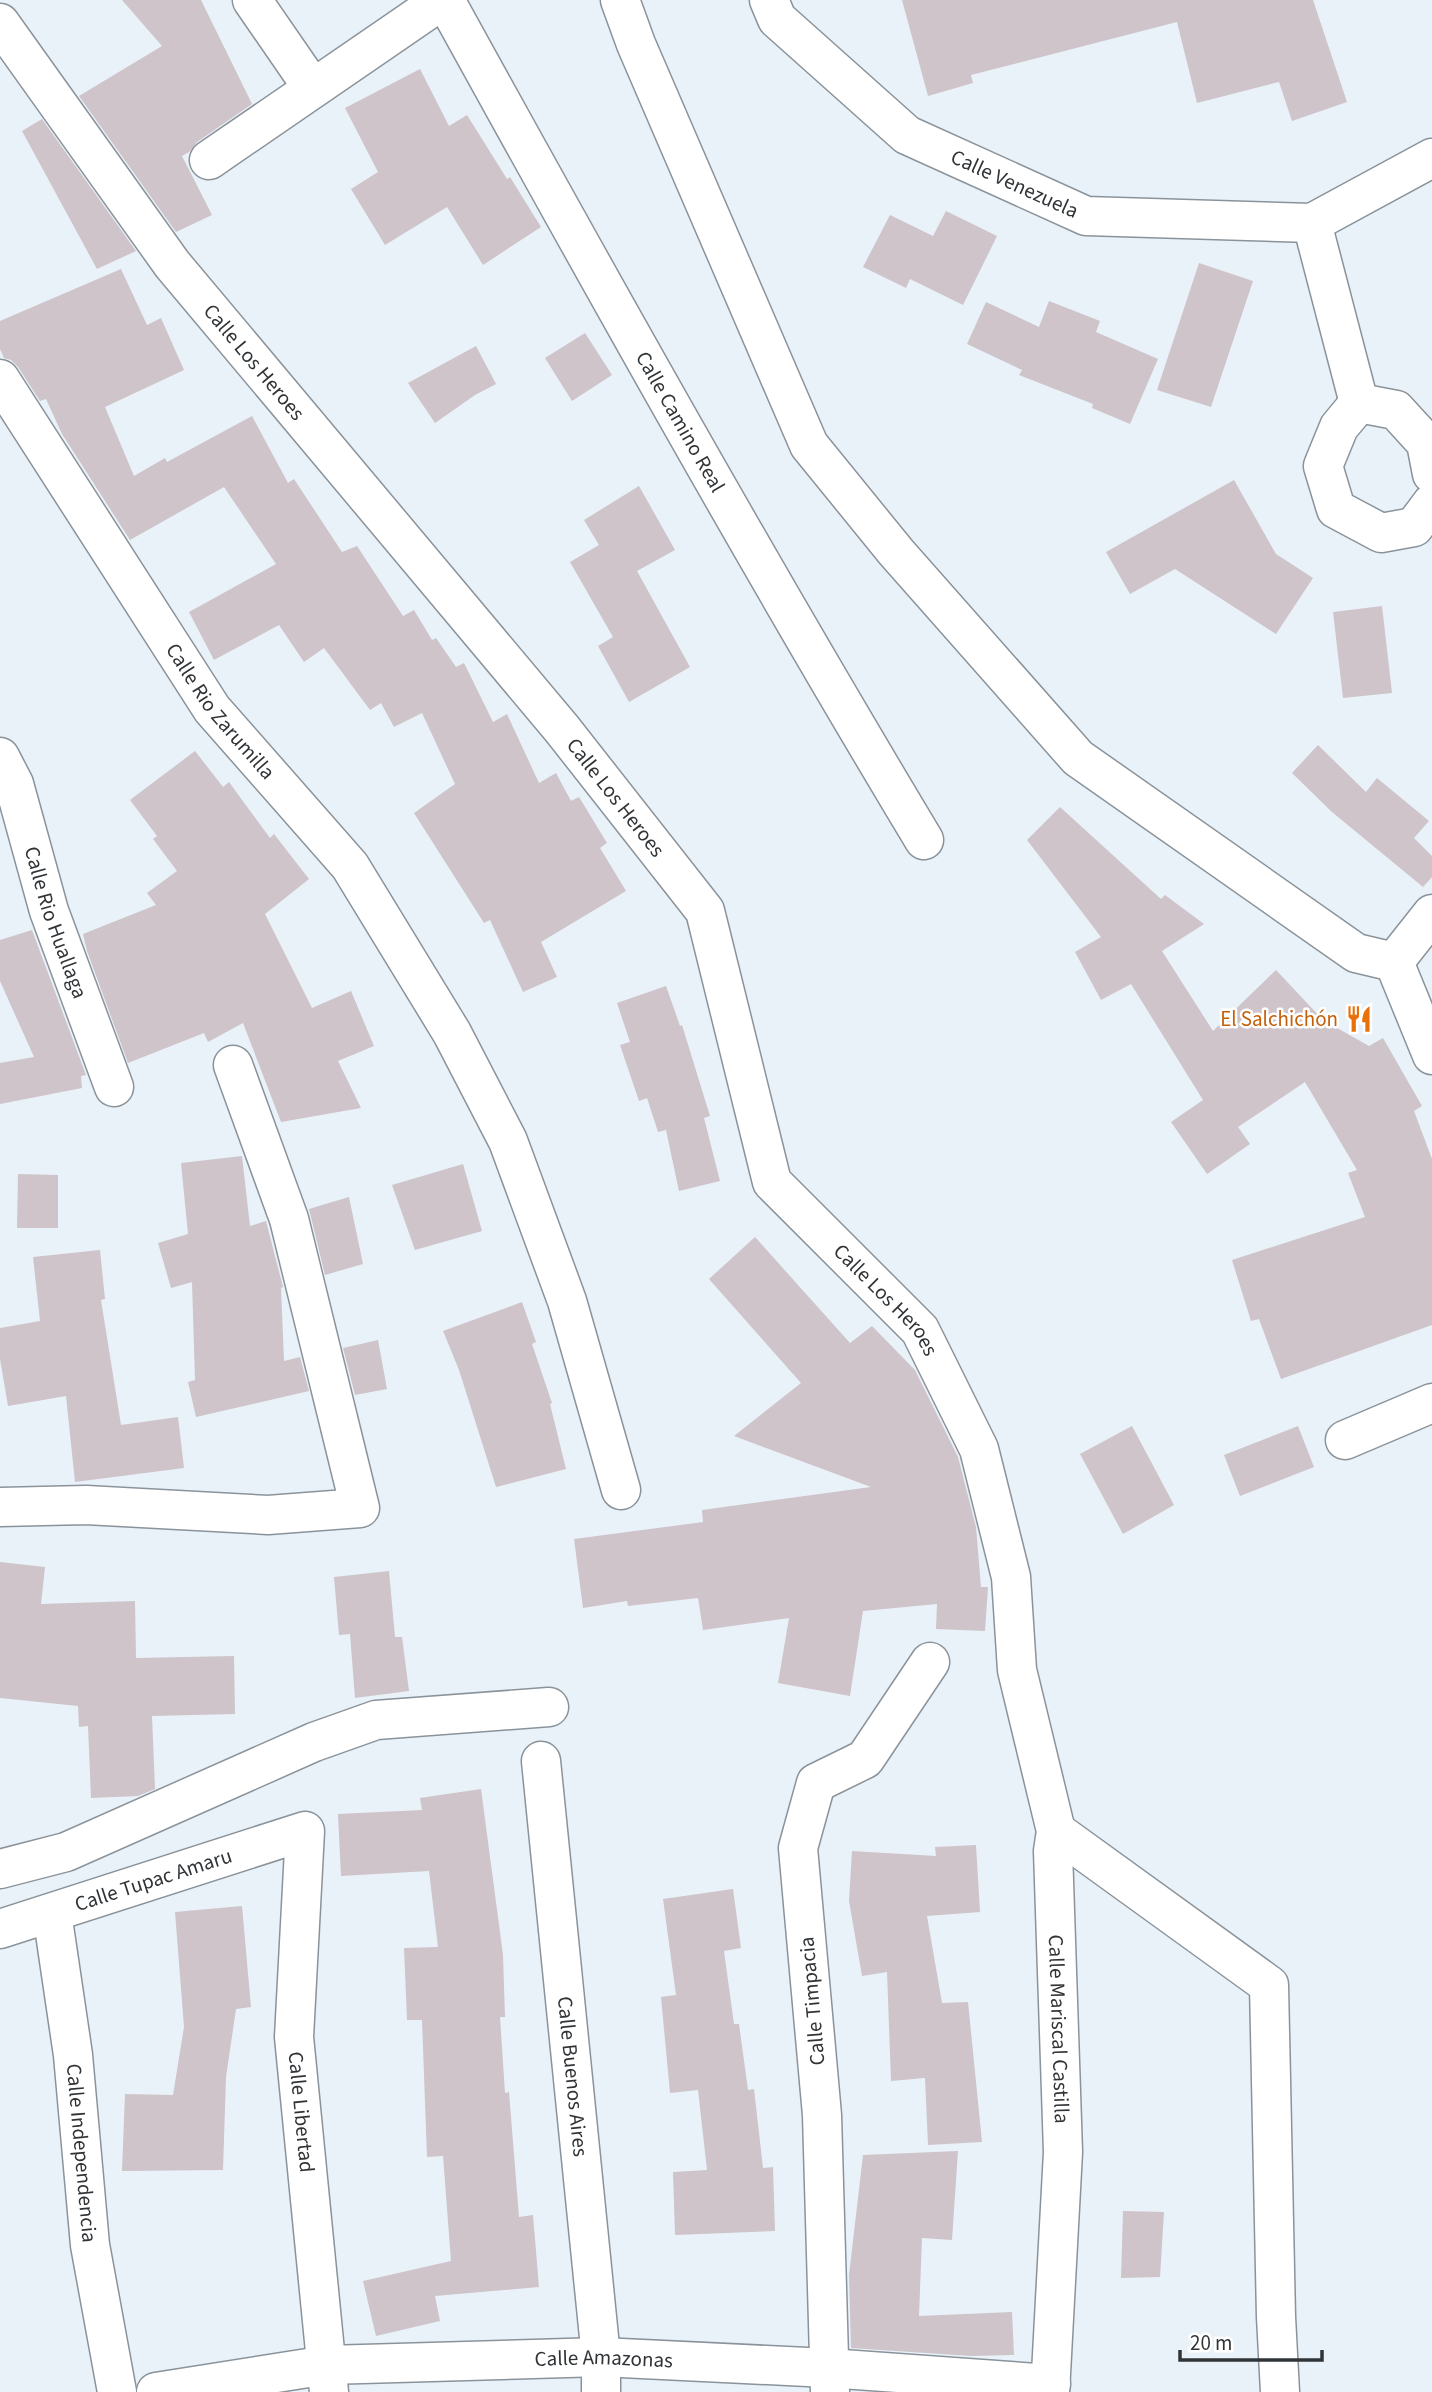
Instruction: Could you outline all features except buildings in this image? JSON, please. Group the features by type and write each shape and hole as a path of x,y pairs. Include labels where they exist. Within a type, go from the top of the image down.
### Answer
{"street":[{"path":"253,0 312,87"},
{"path":"209,160 312,87 444,0"},
{"name":"Calle Camino Real","path":"444,0 679,424 802,638 924,840"},
{"path":"620,0 808,445 896,552 1078,758 1356,953 1394,962"},
{"name":"Calle Venezuela","path":"769,0 777,19 906,135 1086,216 1312,223"},
{"name":"Calle Los Heroes","path":"0,23 172,264 562,729 705,911 772,1182 920,1330 979,1448 1011,1577 1017,1670"},
{"path":"1359,403 1312,223 1432,158"},
{"name":"Calle Rio Zarumilla","path":"0,379 212,709 351,866 452,1033 513,1153 567,1301 621,1490"},
{"path":"1359,403 1396,410 1426,443 1432,474"},
{"path":"1359,403 1339,427 1323,466 1335,509 1381,533 1414,527 1432,503"},
{"name":"Calle Rio Huallaga","path":"0,757 14,784 49,911 114,1087"},
{"path":"1394,962 1432,914"},
{"path":"1394,962 1432,1055"},
{"path":"0,1507 86,1505 268,1515 360,1508 289,1219 233,1065"},
{"path":"1345,1440 1432,1403"},
{"name":"Calle Timpacia","path":"829,2380 822,2115 798,1848 817,1783 865,1759 930,1662"},
{"name":"Calle Mariscal Castilla","path":"1017,1670 1056,1831 1053,1851 1063,2152 1051,2388"},
{"path":"0,1869 66,1852 314,1742 376,1720 549,1707"},
{"name":"Calle Buenos Aires","path":"541,1761 601,2375"},
{"name":"Calle Tupac Amaru","path":"0,1929 305,1831"},
{"name":"Calle Libertad","path":"305,1831 294,2037 328,2379"},
{"path":"1056,1831 1269,1985 1280,2392"},
{"name":"Calle Independencia","path":"52,1913 73,2054 90,2245 117,2392"},
{"name":"Calle Amazonas","path":"156,2392 328,2379 601,2375 1051,2388"}],"place":[{"name":"El Salchichón","path":"1359,1019"}]}
